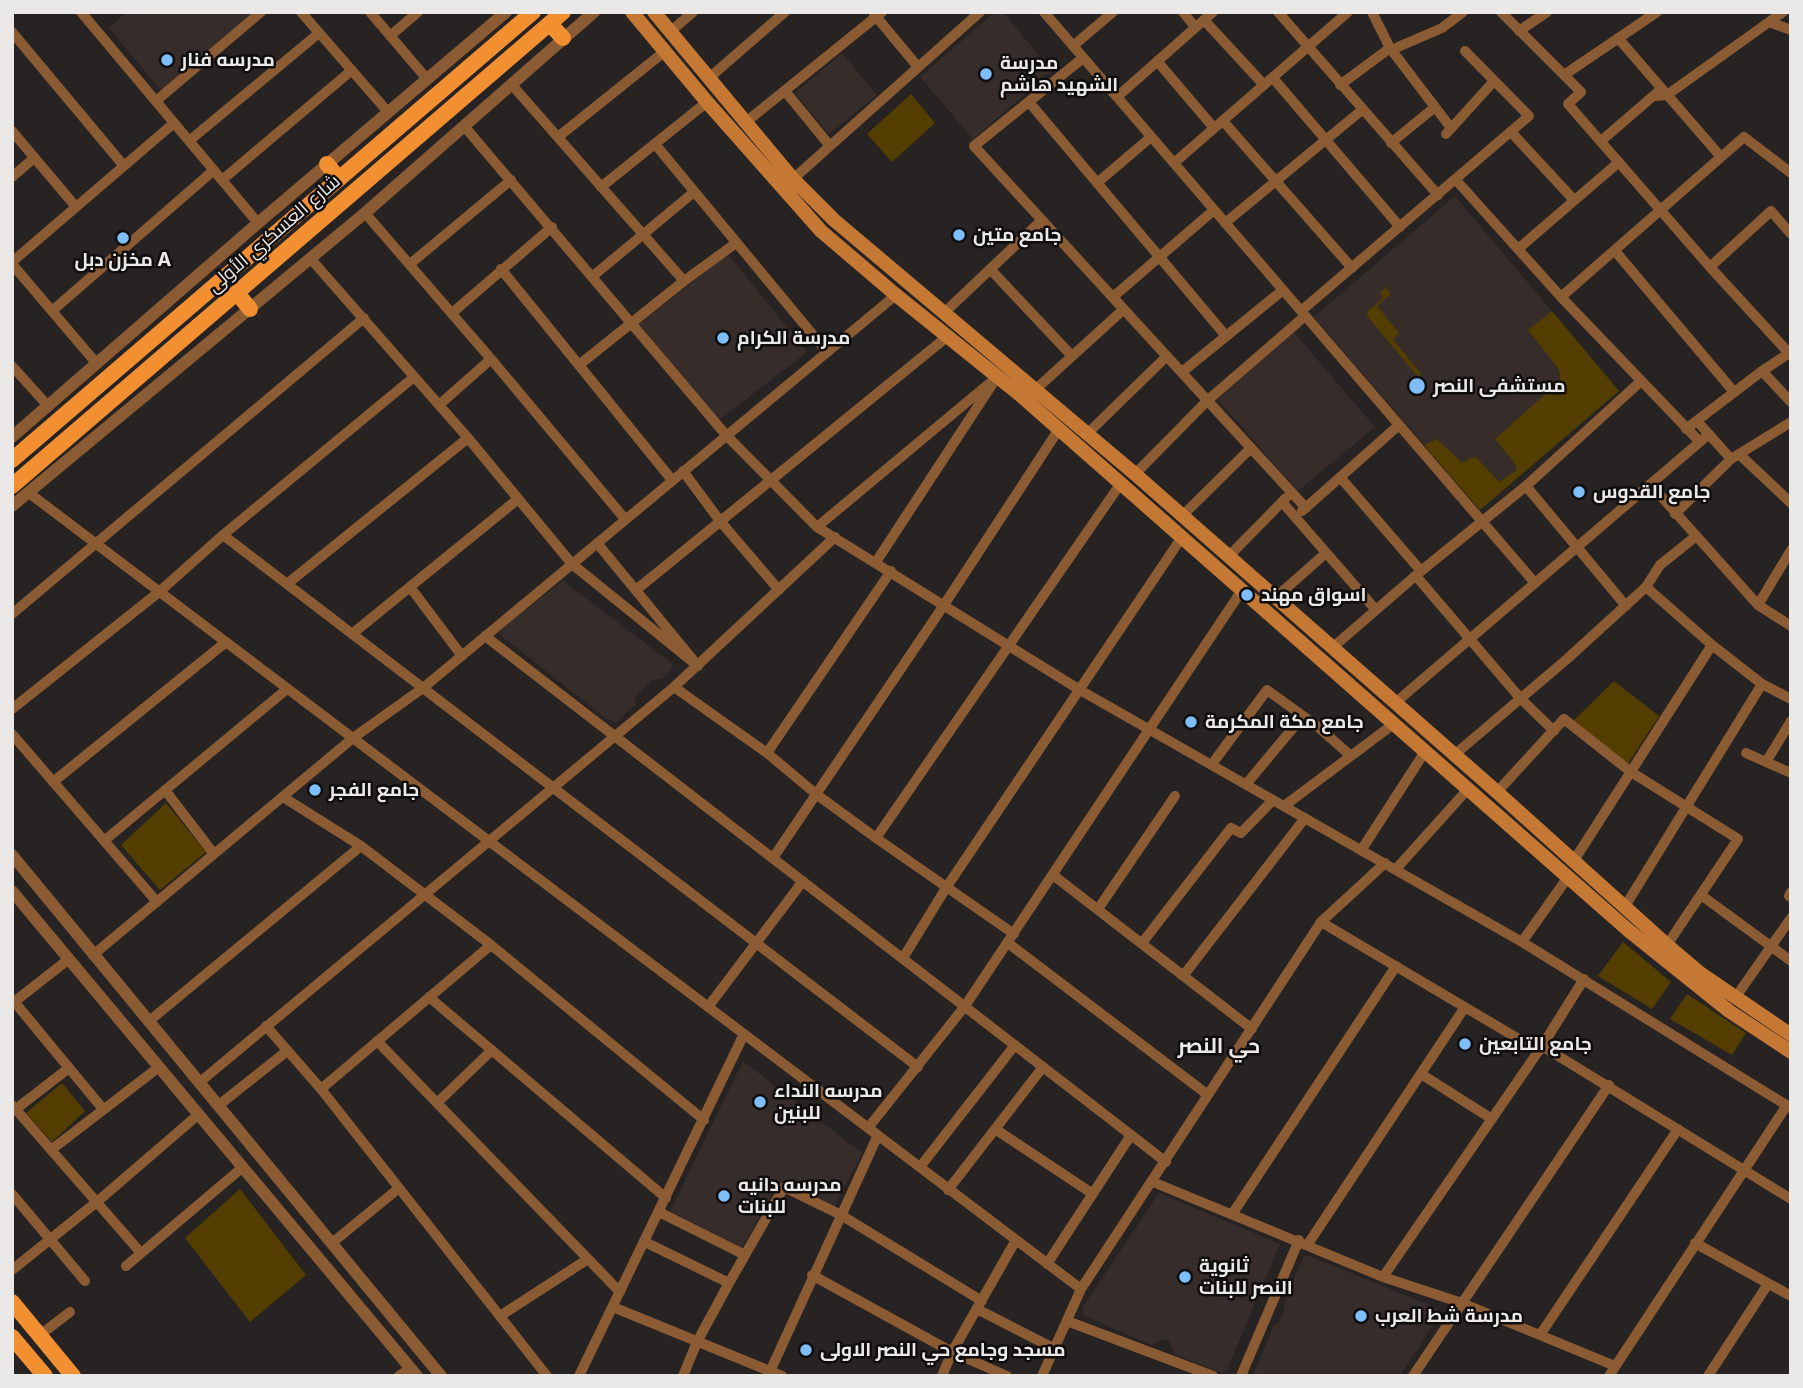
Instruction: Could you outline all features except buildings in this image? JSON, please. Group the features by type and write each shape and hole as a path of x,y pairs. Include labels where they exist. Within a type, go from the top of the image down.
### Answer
{"main road":[{"name":"شارع العسكري الأولى","path":"12,460 533,12"},
{"name":"شارع العسكري الأولى","path":"12,486 563,12"},
{"path":"632,12 821,231 1059,429 1182,537 1275,598 1497,792 1667,946 1735,998 1791,1035"},
{"path":"647,31 662,22 793,179 834,220 1088,433 1182,516 1223,563 1242,590 1676,970 1729,1012 1791,1052"},
{"path":"550,24 563,38"},
{"path":"327,164 339,179"},
{"path":"237,293 250,309"},
{"path":"12,1303 74,1376"},
{"path":"12,1337 45,1376"}],"street":[{"path":"81,12 258,223"},
{"path":"156,101 261,12"},
{"path":"301,12 388,112"},
{"path":"370,12 426,79"},
{"path":"390,36 418,12"},
{"path":"12,437 506,12"},
{"path":"12,506 365,213 594,12"},
{"path":"662,22 693,12"},
{"path":"709,78 785,12"},
{"path":"793,179 980,12"},
{"path":"1044,12 1535,583"},
{"path":"1073,46 1113,12"},
{"path":"1183,12 1195,27"},
{"path":"1117,97 1213,12"},
{"path":"1278,12 1438,195"},
{"path":"1174,163 1349,12"},
{"path":"1372,12 1391,49 1435,107 1448,131 1494,81"},
{"path":"1340,85 1391,49 1442,29 1463,12"},
{"path":"1501,12 1581,93 1568,104 1710,267 1790,352 1686,429"},
{"path":"1520,31 1548,12"},
{"path":"1564,75 1657,12"},
{"path":"1601,141 1661,93 1769,22 1785,12 1791,17"},
{"path":"746,122 877,14 918,67"},
{"path":"1204,20 1264,85"},
{"path":"1769,22 1791,30"},
{"path":"12,32 124,166"},
{"path":"189,141 319,33"},
{"path":"1618,38 1661,93 1721,157"},
{"path":"1135,474 1208,400 1352,268 1529,116 1465,51"},
{"path":"558,137 664,52"},
{"path":"1083,58 974,146 1306,508"},
{"path":"1157,61 1214,128"},
{"path":"222,180 352,70"},
{"path":"1273,78 1399,227"},
{"path":"512,85 684,281"},
{"path":"785,91 830,146"},
{"path":"601,187 707,102"},
{"path":"1029,102 1226,336"},
{"path":"1391,143 1435,107"},
{"path":"1225,223 1362,110"},
{"path":"1223,121 1352,268"},
{"path":"97,363 12,263 174,123"},
{"path":"464,127 726,435 817,527 1080,690 1522,942 1789,1107 1695,1243 1609,1376"},
{"path":"12,131 76,207"},
{"path":"1511,132 1574,200"},
{"path":"1097,183 1151,137"},
{"path":"1561,297 1744,137 1791,173"},
{"path":"655,144 827,352"},
{"path":"12,177 34,158"},
{"path":"1518,249 1619,162"},
{"path":"52,311 214,170"},
{"path":"410,264 511,180"},
{"path":"1456,180 1640,382 1700,442"},
{"path":"593,276 694,192"},
{"path":"1112,297 1214,210"},
{"path":"1710,267 1771,212 1791,234"},
{"path":"365,213 625,519"},
{"path":"944,313 1042,220"},
{"path":"452,313 552,228"},
{"path":"579,365 684,281 737,243"},
{"path":"1615,251 1734,392"},
{"path":"310,258 468,438 572,564 698,666"},
{"path":"501,269 672,480"},
{"path":"990,269 1072,356"},
{"path":"1182,372 1283,290"},
{"path":"93,955 353,738 423,688 462,656 896,295"},
{"path":"1036,389 1124,310"},
{"path":"12,614 364,318"},
{"path":"636,590 948,336"},
{"path":"1088,433 1167,356"},
{"path":"439,405 491,359"},
{"path":"12,366 48,406"},
{"path":"1762,371 1791,402"},
{"path":"12,709 159,592 414,377"},
{"path":"817,527 997,377"},
{"path":"876,562 997,377"},
{"path":"1332,648 1525,486 1640,382"},
{"path":"1697,421 1791,503"},
{"path":"1675,514 1735,456 1791,422"},
{"path":"1295,517 1399,425"},
{"path":"773,858 1059,429"},
{"path":"1395,703 1709,434"},
{"path":"287,584 468,438"},
{"path":"1182,516 1251,448"},
{"path":"683,471 720,521 779,590"},
{"path":"1340,477 1521,699 1553,731"},
{"path":"876,838 1121,483"},
{"path":"1650,484 1758,605 1791,626"},
{"path":"1525,486 1626,606"},
{"path":"29,493 1081,1289"},
{"path":"1223,563 1292,493"},
{"path":"352,634 518,499"},
{"path":"1282,502 1376,610"},
{"path":"223,536 918,1067"},
{"path":"200,1082 674,687 835,537"},
{"path":"903,958 946,888 1182,537"},
{"path":"1453,755 1626,606 1646,587 1660,565 1695,537"},
{"path":"597,543 698,666"},
{"path":"1758,605 1791,550"},
{"path":"1275,598 1326,553"},
{"path":"767,753 891,571"},
{"path":"410,587 462,656"},
{"path":"1646,587 1712,645 1762,684 1787,698 1791,684"},
{"path":"868,1128 965,1006 1242,590"},
{"path":"485,636 1166,1161"},
{"path":"53,782 226,642"},
{"path":"1573,862 1712,645"},
{"path":"1623,908 1762,684"},
{"path":"674,687 767,753 816,794 946,888 1208,1095"},
{"path":"105,840 287,689"},
{"path":"1212,764 1267,690 1351,755"},
{"path":"1247,783 1303,716"},
{"path":"1497,792 1564,719 1631,772 1738,839 1667,946"},
{"path":"1766,762 1791,722"},
{"path":"1284,806 1395,723"},
{"path":"12,734 157,902"},
{"path":"1362,849 1426,750"},
{"path":"1746,753 1791,773"},
{"path":"1396,869 1468,789"},
{"path":"166,790 214,854"},
{"path":"1098,909 1175,796"},
{"path":"283,797 361,846 491,945 704,1120"},
{"path":"1142,943 1231,828 1241,833 1273,800"},
{"path":"1183,976 1305,818"},
{"path":"148,1022 361,846"},
{"path":"12,855 441,1376"},
{"path":"1042,1376 1081,1289 1321,922 1385,863"},
{"path":"1053,875 1252,1029"},
{"path":"1522,942 1568,877"},
{"path":"708,1007 803,881"},
{"path":"12,891 414,1372 399,1376"},
{"path":"1701,895 1791,961"},
{"path":"1735,998 1791,919"},
{"path":"1321,922 1465,1007 1609,1085 1791,1199"},
{"path":"321,1089 491,945"},
{"path":"69,959 13,1000 103,1110"},
{"path":"1233,1213 1396,966"},
{"path":"1383,1277 1541,1049 1584,979"},
{"path":"429,997 666,1198"},
{"path":"1241,1376 1304,1242 1465,1007"},
{"path":"266,1026 321,1089 547,1376"},
{"path":"579,1376 744,1034"},
{"path":"377,1041 620,1292"},
{"path":"920,1167 1015,1045"},
{"path":"437,1103 492,1050"},
{"path":"219,1105 287,1051"},
{"path":"948,1190 1043,1066"},
{"path":"51,1150 159,1067"},
{"path":"69,1068 14,1107 141,1253"},
{"path":"1421,1074 1492,1119"},
{"path":"1417,1375 1462,1303 1609,1085"},
{"path":"12,1270 98,1201 198,1114"},
{"path":"220,1139 236,1125"},
{"path":"995,1129 1093,1194"},
{"path":"1540,1335 1678,1129"},
{"path":"769,1373 878,1135"},
{"path":"1047,1264 1131,1135"},
{"path":"126,1266 243,1167"},
{"path":"1153,1182 1304,1242 1383,1277 1462,1303 1615,1366"},
{"path":"683,1376 729,1283 784,1187 841,1215 980,1305 1053,1348"},
{"path":"332,1242 399,1188"},
{"path":"12,1194 85,1282"},
{"path":"659,1212 744,1255"},
{"path":"942,1376 952,1352 1016,1240"},
{"path":"645,1242 729,1283"},
{"path":"1695,1243 1791,1296"},
{"path":"500,1316 588,1259"},
{"path":"813,1275 952,1352 1007,1376"},
{"path":"1708,1376 1768,1284"},
{"path":"613,1307 769,1373 782,1376"},
{"path":"40,1335 70,1312"},
{"path":"1067,1321 1213,1376"}],"shaded area":[{"name":"مدرسه فنار","path":"127,12 253,12 162,92 109,28"},
{"name":"مدرسة الشهيد هاشم","path":"995,12 1003,12 1052,71 973,139 920,77"},
{"path":"842,53 877,95 829,134 795,93"},
{"path":"911,94 935,123 892,162 867,134"},
{"path":"1455,196 1619,391 1480,510 1314,317"},
{"name":"مدرسة الكرام","path":"728,254 807,352 718,421 639,324"},
{"path":"1388,285 1387,289 1391,294 1377,306 1399,333 1393,339 1421,374 1418,377 1367,316 1368,311 1383,298 1380,293"},
{"path":"1552,311 1619,391 1480,510 1424,445 1437,439 1462,463 1472,457 1477,458 1499,482 1516,470 1516,465 1495,439 1559,382 1558,368 1528,330"},
{"path":"1293,331 1375,427 1298,491 1217,399"},
{"path":"563,581 673,664 671,670 661,679 653,679 635,697 636,705 616,722 607,719 499,634 501,628"},
{"path":"1614,681 1659,716 1627,765 1573,721"},
{"path":"166,803 206,852 160,890 121,845"},
{"path":"1623,942 1671,982 1652,1009 1598,976"},
{"path":"1687,994 1746,1033 1732,1055 1670,1019"},
{"name":"مدرسه النداء للبنين","path":"743,1061 862,1153 833,1210 779,1182 742,1248 670,1211"},
{"path":"62,1083 85,1111 52,1142 26,1113"},
{"path":"240,1189 306,1275 250,1322 185,1238"},
{"name":"ثانوية النصر للبنات","path":"1159,1193 1280,1244 1227,1370 1222,1373 1174,1354 1170,1342 1163,1339 1151,1345 1083,1315 1083,1307"},
{"name":"مدرسة شط العرب","path":"1307,1255 1439,1309 1439,1316 1400,1376 1253,1376 1274,1325 1279,1323 1283,1305 1303,1258"}],"place":[{"name":"مدرسه فنار","path":"167,60"},
{"name":"مدرسة الشهيد هاشم","path":"986,74"},
{"name":"جامع متين","path":"959,235"},
{"name":"مخزن دبل A","path":"123,238"},
{"name":"مدرسة الكرام","path":"723,338"},
{"name":"مستشفى النصر","path":"1417,386"},
{"name":"جامع القدوس","path":"1579,492"},
{"name":"اسواق مهند","path":"1247,595"},
{"name":"جامع مكة المكرمة","path":"1191,722"},
{"name":"جامع الفجر","path":"315,790"},
{"name":"جامع التابعين","path":"1465,1044"},
{"name":"مدرسه النداء للبنين","path":"760,1102"},
{"name":"مدرسه دانيه للبنات","path":"724,1196"},
{"name":"ثانوية النصر للبنات","path":"1185,1277"},
{"name":"مدرسة شط العرب","path":"1361,1316"},
{"name":"مسجد وجامع حي النصر الاولى","path":"806,1350"}],"district":[{"name":"حي النصر","path":"1219,1047"}]}
